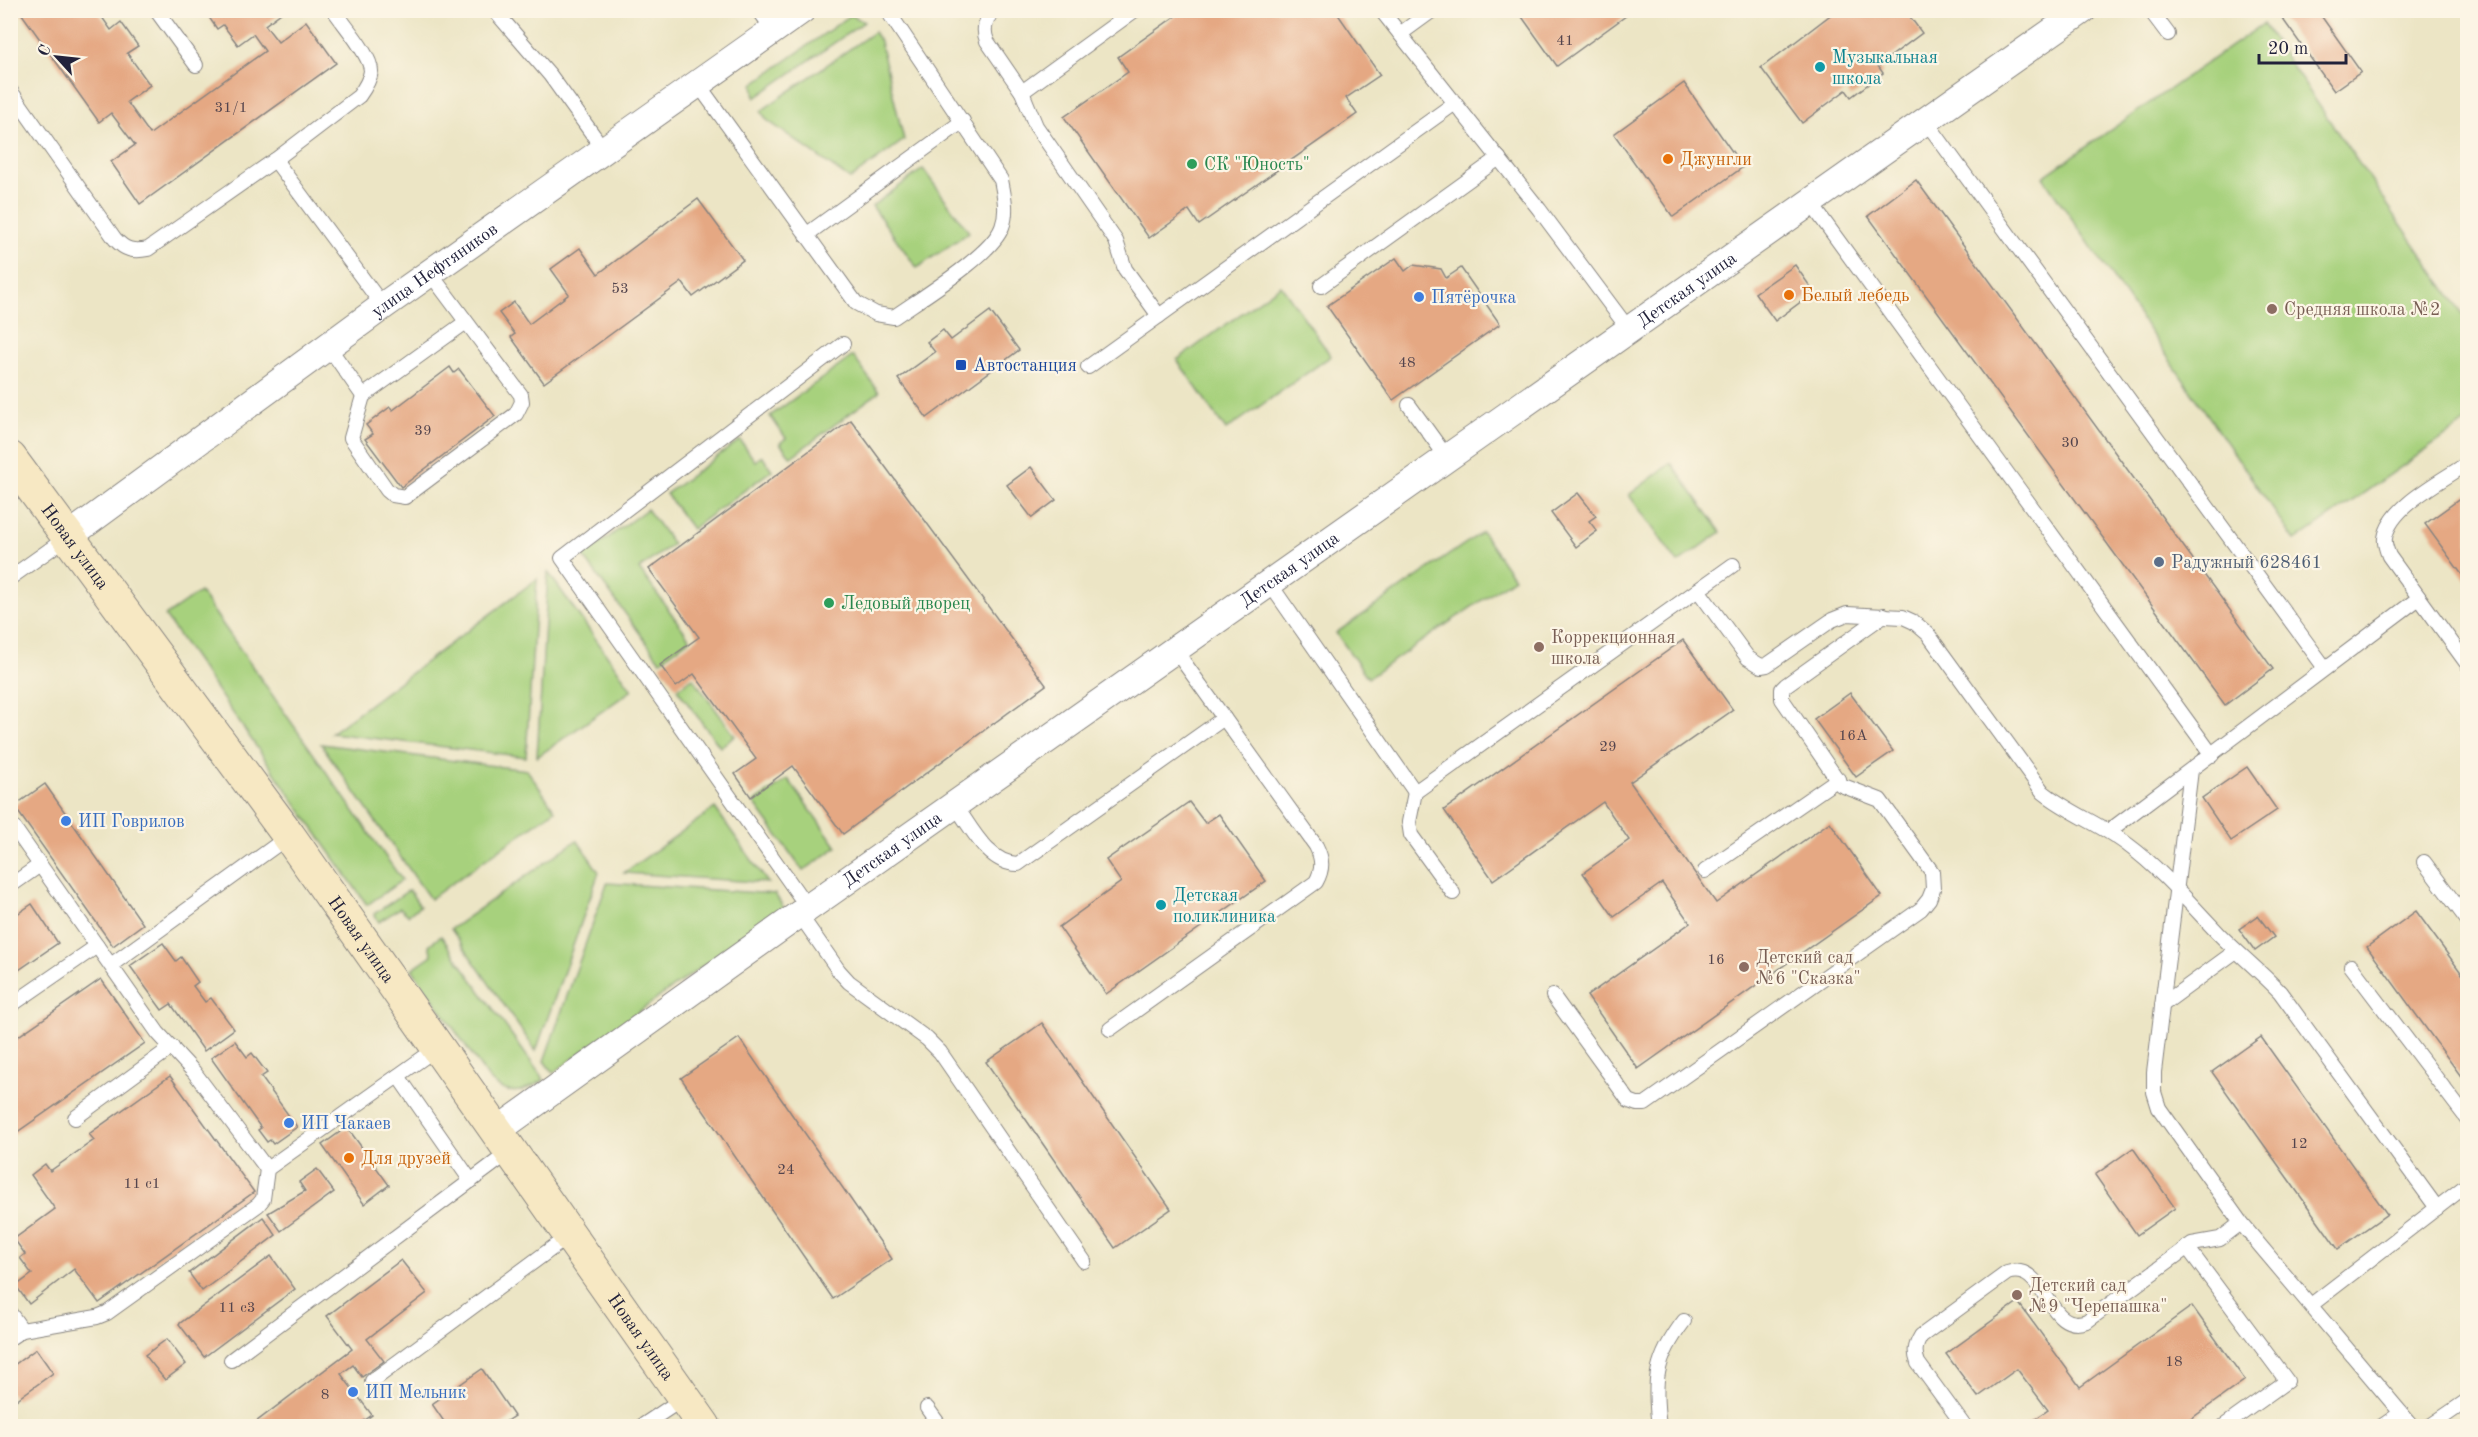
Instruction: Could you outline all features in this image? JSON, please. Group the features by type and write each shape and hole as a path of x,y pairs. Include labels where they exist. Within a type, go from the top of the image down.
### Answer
{"street":[{"name":"улица Нефтяников","path":"69,536 383,306 698,84 766,21 802,10"},
{"name":"Детская улица","path":"505,1140 804,911 2083,10"},
{"name":"Новая улица","path":"10,459 289,836 704,1426"}],"lane":[{"path":"156,10 196,65"},
{"path":"10,90 115,239 123,248 134,252 148,249 275,160 359,96 367,83 371,70 367,57 334,10"},
{"path":"494,10 550,75 604,150"},
{"path":"698,84 856,303 876,315 894,316 989,248 1002,227 1005,202 1001,180 963,120 887,10"},
{"path":"993,10 986,21 984,34 1022,92 1036,126 1116,242 1125,269 1159,316"},
{"path":"1022,92 1135,10"},
{"path":"1381,10 1499,158 1630,331"},
{"path":"1400,34 1432,10"},
{"path":"2150,10 2168,34"},
{"path":"1088,368 1455,103"},
{"path":"806,235 963,120"},
{"path":"1925,120 2325,668"},
{"path":"1321,286 1499,158"},
{"path":"275,160 383,306"},
{"path":"1810,202 2212,754"},
{"path":"430,273 520,395 522,402 516,414 405,497 393,495 353,445 351,431 363,396 466,322"},
{"path":"843,344 562,558 804,911 839,971 849,982 927,1039 940,1052 1084,1261"},
{"path":"328,346 363,396"},
{"path":"1409,405 1448,459"},
{"path":"2468,463 2400,509 2390,523 2384,540 2389,556 2468,664"},
{"path":"10,578 69,536"},
{"path":"1453,892 1411,835 1409,822 1415,792 1733,565"},
{"path":"1270,584 1415,792"},
{"path":"1698,590 1748,658 1761,666 1767,665 1840,615 1884,615 1903,617 1914,622 1928,634 2043,792 2057,803 2109,831 2131,847 2280,992 2437,1208"},
{"path":"2109,831 2419,598"},
{"path":"1553,996 1629,1101 1645,1104 1921,909 1933,889 1932,872 1880,800 1847,789 1838,780 1782,699 1782,689 1884,615"},
{"path":"1110,1029 1316,882 1321,872 1322,858 1316,846 1175,650"},
{"path":"955,805 990,853 1008,864 1018,864 1224,718"},
{"path":"2192,770 2162,1005 2154,1092 2160,1108 2241,1223 2412,1426"},
{"path":"1706,871 1838,780"},
{"path":"10,822 158,1033 194,1072 267,1169"},
{"path":"111,965 289,836"},
{"path":"2424,862 2468,921"},
{"path":"10,886 40,865"},
{"path":"10,1006 97,946"},
{"path":"2162,1005 2236,951"},
{"path":"2351,966 2468,1120"},
{"path":"75,1118 172,1047"},
{"path":"10,1338 22,1330 97,1317 106,1313 258,1205 262,1199 267,1169 439,1047"},
{"path":"398,1076 471,1181"},
{"path":"231,1360 471,1181 505,1140"},
{"path":"2312,1305 2468,1184"},
{"path":"1964,1426 1918,1363 1915,1354 1916,1344 1921,1336 2007,1274 2015,1271 2023,1272 2031,1277 2062,1318 2069,1323 2079,1324 2087,1321 2187,1247 2216,1240 2241,1223"},
{"path":"372,1381 570,1235"},
{"path":"2187,1247 2287,1381 2224,1426"},
{"path":"10,1313 22,1330"},
{"path":"1659,1426 1655,1389 1657,1374 1669,1344 1684,1321"},
{"path":"642,1426 684,1398"},
{"path":"2430,1426 2468,1400"},
{"path":"927,1408 940,1426"},
{"path":"2382,1426 2401,1413"}],"green space":[{"path":"851,15 864,22 755,98 753,84"},
{"name":"Средняя школа №2","path":"2263,24 2467,320 2467,421 2295,541 2043,177"},
{"path":"874,32 880,41 904,140 850,179 767,120 761,111"},
{"path":"923,169 969,232 917,268 872,206"},
{"path":"1281,285 1331,356 1226,430 1177,360"},
{"path":"853,356 879,392 791,457 780,443 786,438 770,416"},
{"path":"740,440 755,461 762,456 772,470 692,529 666,494"},
{"path":"1671,463 1721,532 1678,563 1629,495"},
{"path":"647,509 673,544 639,569 690,639 660,661 583,556"},
{"path":"1482,532 1514,578 1368,678 1336,633"},
{"path":"548,572 632,690 537,757"},
{"path":"537,579 526,757 331,733"},
{"path":"200,592 402,880 367,905 165,616"},
{"path":"693,678 735,736 720,747 677,689"},
{"path":"321,744 527,770 555,810 430,899"},
{"path":"788,779 837,847 803,871 754,803"},
{"path":"715,808 768,883 624,873"},
{"path":"577,840 599,872 536,1051 451,929"},
{"path":"607,883 775,894 784,908 553,1073 544,1061"},
{"path":"409,890 420,906 408,915 400,908 379,922 374,914"},
{"path":"441,936 544,1080 530,1088 516,1092 503,1089 489,1079 412,969 432,955 429,945"}],"building":[{"path":"19,10 97,10 111,30 121,22 138,46 127,53 150,85 127,102 150,134 265,51 253,34 238,45 223,25 217,29 204,10 285,10 265,25 278,42 306,21 336,63 140,204 111,162 135,145 111,113 99,122"},
{"name":"СК \"Юность\"","path":"1184,10 1335,10 1380,75 1346,98 1357,114 1199,225 1189,210 1149,238 1064,117 1128,72 1118,57"},
{"path":"1524,10 1634,10 1557,66 1520,14"},
{"name":"Музыкальная школа","path":"1837,10 1905,10 1922,33 1878,66 1883,73 1851,97 1846,90 1802,123 1761,68"},
{"path":"2293,10 2317,10 2361,72 2334,91 2282,18"},
{"path":"1684,83 1743,167 1673,217 1614,134"},
{"path":"1916,180 2273,669 2225,705 1868,216"},
{"path":"698,199 743,260 693,297 682,282 544,383 511,337 515,334 499,313 514,302 529,324 569,294 551,269 580,248 598,274"},
{"path":"1396,258 1405,271 1413,265 1441,269 1446,278 1461,268 1500,324 1393,400 1327,306"},
{"path":"1795,265 1814,292 1775,321 1755,293"},
{"path":"990,311 1019,350 927,418 898,379 935,352 927,342 943,330 951,340"},
{"path":"450,367 454,373 459,369 495,416 401,487 365,439 373,434 366,425 390,407 393,410"},
{"name":"Ледовый дворец","path":"851,420 1046,685 843,834 793,766 751,797 735,774 756,759 694,674 676,687 660,665 699,637 649,569"},
{"path":"1031,467 1056,500 1032,518 1007,485"},
{"path":"1578,493 1596,516 1589,521 1597,531 1576,547 1551,513"},
{"path":"2468,493 2468,583 2425,524"},
{"path":"1683,640 1733,710 1630,782 1716,903 1830,822 1882,896 1638,1069 1587,996 1690,923 1662,883 1614,917 1583,873 1629,840 1603,802 1493,880 1444,810"},
{"path":"1850,693 1893,751 1856,777 1814,719"},
{"path":"2247,767 2277,810 2231,841 2202,798"},
{"path":"45,784 143,924 113,946 14,806"},
{"name":"Детская поликлиника","path":"1189,802 1205,823 1219,814 1266,881 1106,994 1059,927 1121,882 1106,860"},
{"path":"32,904 58,943 10,976 10,919"},
{"path":"2416,911 2468,982 2468,1086 2367,947"},
{"path":"2258,916 2274,937 2255,951 2239,929"},
{"path":"163,943 176,961 181,957 198,982 193,986 205,1002 211,998 234,1029 204,1051 171,1004 162,1010 130,966"},
{"path":"101,979 145,1043 10,1137 10,1042"},
{"path":"1042,1023 1171,1209 1115,1248 986,1062"},
{"path":"2261,1037 2387,1214 2338,1249 2212,1072"},
{"path":"739,1038 892,1259 833,1299 681,1078"},
{"path":"235,1041 247,1057 252,1053 267,1073 261,1077 297,1127 273,1144 270,1140 267,1142 258,1130 261,1128 211,1058"},
{"path":"170,1076 254,1192 99,1303 74,1269 29,1304 16,1286 32,1274 20,1258 25,1254 14,1239 55,1209 31,1175 45,1164 50,1171 94,1140 89,1134"},
{"path":"347,1127 389,1185 364,1204 322,1145"},
{"path":"2133,1148 2175,1208 2137,1235 2095,1175"},
{"path":"317,1169 334,1192 281,1231 268,1213 305,1191 299,1182"},
{"path":"263,1217 276,1235 202,1291 189,1273"},
{"path":"271,1256 295,1289 204,1357 179,1324"},
{"path":"401,1260 427,1293 367,1339 384,1361 362,1377 353,1365 341,1374 372,1415 357,1426 259,1426 256,1422 352,1349 327,1316"},
{"path":"2018,1302 2080,1387 2192,1306 2245,1380 2181,1426 2025,1426 2048,1410 2017,1369 1978,1397 1946,1354"},
{"path":"167,1339 186,1364 165,1380 145,1355"},
{"path":"36,1349 53,1373 16,1400 10,1392 10,1368"},
{"path":"482,1369 514,1416 499,1426 447,1426 432,1404"}],"place":[{"name":"Музыкальная школа","path":"1820,67"},
{"name":"Джунгли","path":"1668,159"},
{"name":"СК \"Юность\"","path":"1192,164"},
{"name":"Белый лебедь","path":"1789,295"},
{"name":"Пятёрочка","path":"1419,297"},
{"name":"Средняя школа №2","path":"2272,309"},
{"name":"Автостанция","path":"961,365"},
{"name":"Радужный 628461","path":"2159,562"},
{"name":"Ледовый дворец","path":"829,603"},
{"name":"Коррекционная школа","path":"1539,647"},
{"name":"ИП Говрилов","path":"66,821"},
{"name":"Детская поликлиника","path":"1161,905"},
{"name":"Детский сад №6 \"Сказка\"","path":"1744,967"},
{"name":"ИП Чакаев","path":"289,1123"},
{"name":"Для друзей","path":"349,1158"},
{"name":"Детский сад №9 \"Черепашка\"","path":"2017,1295"},
{"name":"ИП Мельник","path":"353,1392"}]}
